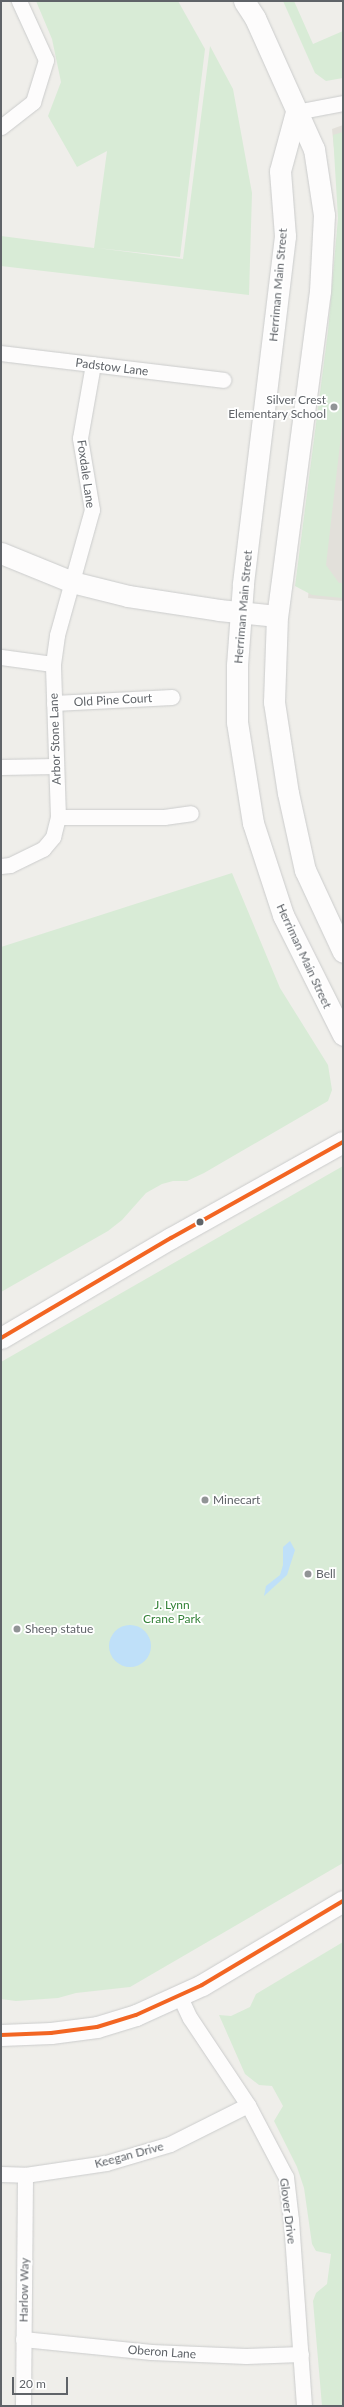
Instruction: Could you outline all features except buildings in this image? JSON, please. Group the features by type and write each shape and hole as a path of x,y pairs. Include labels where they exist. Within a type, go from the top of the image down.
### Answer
{"main road":[{"path":"244,1 255,18 296,112 314,149 324,215 320,291 278,616 274,702 288,793 305,870 343,952"},
{"name":"Herriman Main Street","path":"296,112 280,171 285,236 240,613 237,722 253,823 283,915 343,1035"},
{"path":"1,553 72,582 128,596 240,613 278,616"},
{"path":"1,1338 171,1238 343,1142"},
{"path":"1,2035 51,2033 97,2027 180,1997 343,1901"}],"street":[{"path":"1,127 33,102 46,60 19,1"},
{"path":"296,112 343,103"},
{"name":"Padstow Lane","path":"1,353 223,380"},
{"name":"Foxdale Lane","path":"72,582 92,510 80,438 93,364"},
{"name":"Arbor Stone Lane","path":"1,866 10,865 42,849 53,836 58,817 55,766 53,664 57,635 72,582"},
{"path":"1,657 53,664"},
{"name":"Old Pine Court","path":"54,703 172,697"},
{"path":"1,767 55,766"},
{"path":"58,817 164,818 191,813"},
{"name":"Glover Drive","path":"180,1997 190,2018 248,2105 286,2177 291,2220 304,2406"},
{"name":"Keegan Drive","path":"1,2174 25,2175 106,2163 170,2144 248,2105"},
{"name":"Harlow Way","path":"23,2406 25,2175"},
{"name":"Oberon Lane","path":"23,2339 151,2352 246,2356 301,2354"}],"shaded area":[{"name":"Silver Crest Elementary School","path":"343,125 343,601 308,598 341,215 332,129"}],"green space":[{"path":"36,1 178,1 205,49 180,257 97,248 183,259 210,46 233,89 252,193 249,295 1,266 1,236 94,248 107,151 77,167 48,116 61,82 52,39"},
{"path":"283,1 294,1 313,44 343,31 343,78 326,81 315,73"},
{"name":"Silver Crest Elementary School","path":"343,132 343,418 326,565 339,583 343,583 343,598 312,595 295,586 328,331 338,218 333,135"},
{"path":"232,873 280,988 328,1065 332,1090 328,1101 204,1173 187,1181 173,1181 162,1184 146,1193 122,1220 108,1231 1,1292 1,947"},
{"name":"J. Lynn Crane Park","path":"343,1166 343,1863 130,1987 76,1993 58,1998 16,2001 1,1999 1,1362"},
{"path":"343,1942 343,2406 322,2406 313,2301 316,2293 327,2284 331,2254 316,2251 312,2244 304,2188 297,2167 274,2121 283,2106 272,2086 259,2085 245,2074 219,2015 231,2016 250,2007 256,1994"}],"water":[{"path":"290,1541 295,1550 287,1575 264,1596 266,1586 280,1575 283,1565 283,1547"},
{"path":"130,1625 145,1631 151,1646 145,1661 130,1667 115,1661 109,1646 115,1631"}],"transit line":[{"path":"1,1338 171,1238 343,1142"},
{"path":"1,2035 51,2033 97,2027 136,2015 202,1985 343,1901"}],"place":[{"name":"Silver Crest Elementary School","path":"334,407"},
{"name":"Minecart","path":"205,1500"},
{"name":"Bell","path":"308,1574"},
{"name":"Sheep statue","path":"17,1629"}]}
